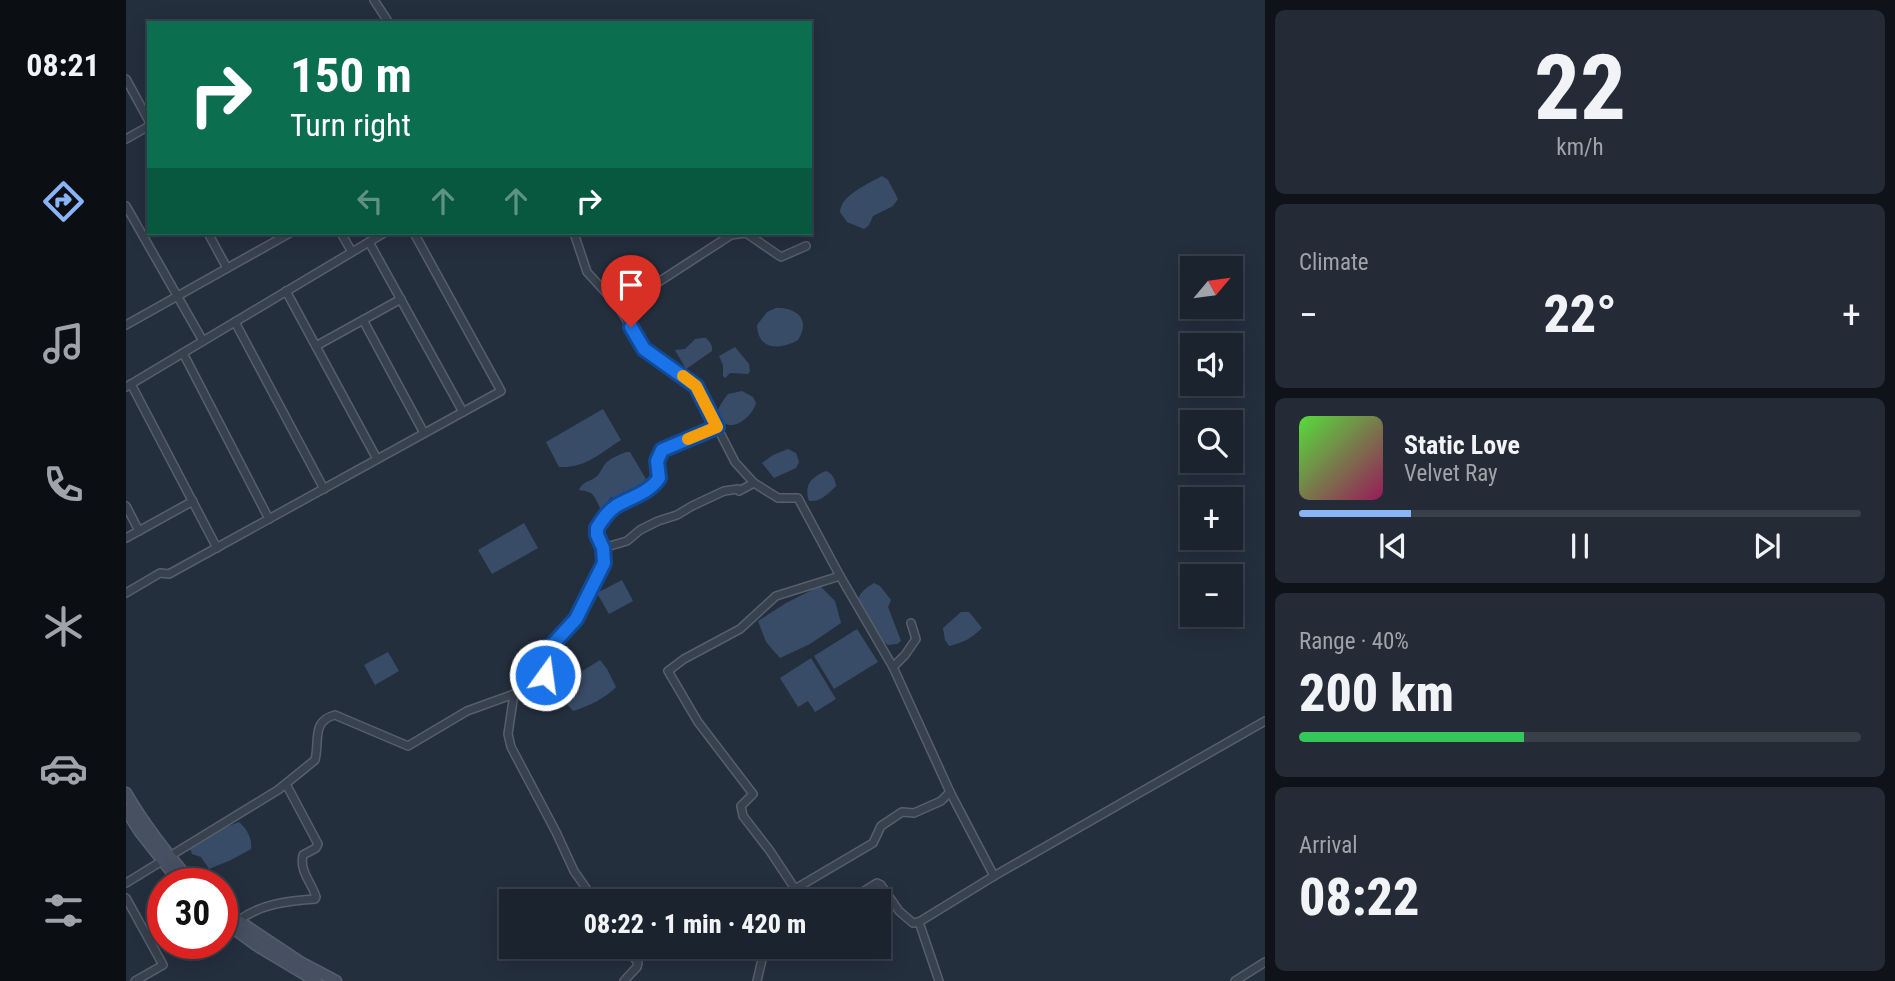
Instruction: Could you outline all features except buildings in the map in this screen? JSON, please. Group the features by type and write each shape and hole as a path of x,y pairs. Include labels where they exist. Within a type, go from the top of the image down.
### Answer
{"main road":[{"path":"126,793 172,868"},
{"path":"126,810 140,832 176,868"},
{"path":"238,920 300,962 336,981"},
{"path":"238,931 316,981"}],"street":[{"path":"374,0 388,21"},
{"path":"126,79 147,120"},
{"path":"126,139 147,125"},
{"path":"126,206 203,341"},
{"path":"209,235 227,268"},
{"path":"126,325 280,235"},
{"path":"342,235 352,252"},
{"path":"217,548 128,386 381,235"},
{"path":"126,593 160,573 169,574 501,391 415,235"},
{"path":"575,235 587,271 618,306 644,349 696,386 735,462 754,483 778,498 798,498 893,667 950,792 994,876"},
{"path":"618,306 731,235"},
{"path":"749,235 781,257 806,246"},
{"path":"369,242 463,412"},
{"path":"286,291 377,459"},
{"path":"316,346 401,299"},
{"path":"363,320 424,433"},
{"path":"235,322 324,489"},
{"path":"183,354 269,519"},
{"path":"126,883 286,784 315,760 318,727 328,717 335,715 408,746 467,711 542,684 545,680 543,655 576,619 604,563 597,528 615,507 654,486 659,478 657,461 662,450 717,427"},
{"path":"603,548 627,541 640,530 724,491 739,491 754,483"},
{"path":"126,538 193,501"},
{"path":"126,506 139,531"},
{"path":"840,576 776,596 740,629 684,659 668,671 698,722 753,794 741,806 743,816 795,889 873,843 881,826 902,812 914,813 941,801 950,792"},
{"path":"893,667 916,639 911,623"},
{"path":"514,694 508,734 511,747 587,889"},
{"path":"891,899 899,911 914,923 919,922 994,876 1265,721"},
{"path":"238,920 267,906 316,897 301,861 303,855 318,844 286,784"},
{"path":"867,889 877,883 884,889"},
{"path":"126,898 163,965 135,981"},
{"path":"919,922 939,981"},
{"path":"624,981 637,967 635,959"},
{"path":"757,981 762,959"},
{"path":"1235,981 1265,962"}],"water":[{"path":"882,176 888,180 898,199 893,206 873,216 864,229 847,222 840,212 845,200"},
{"path":"776,308 796,312 803,326 798,340 777,347 761,340 757,325 767,312"},
{"path":"706,338 712,351 686,369 675,350 685,349 695,339"},
{"path":"735,347 749,364 750,371 748,374 730,373 725,378 719,356"},
{"path":"742,391 753,397 756,403 754,408 746,418 735,425 724,423 719,417 718,409 728,394"},
{"path":"603,409 621,440 585,463 559,467 546,442"},
{"path":"788,449 796,453 799,462 796,468 774,478 762,463"},
{"path":"630,452 650,486 619,502 611,497 601,509 591,493 579,490 584,483 598,475 608,461"},
{"path":"826,471 833,477 836,486 821,499 809,501 807,490 810,482"},
{"path":"524,523 538,548 492,574 478,550"},
{"path":"622,580 633,601 609,614 597,593"},
{"path":"874,583 880,586 891,600 888,607 901,641 897,644 888,645 881,640 857,602 863,591"},
{"path":"820,586 835,601 841,623 810,644 780,658 766,642 758,621"},
{"path":"961,612 969,612 982,628 967,640 949,646 943,628"},
{"path":"857,629 878,662 834,689 814,656"},
{"path":"388,652 399,671 375,685 364,665"},
{"path":"811,658 836,699 815,712 808,701 798,707 780,678"},
{"path":"600,660 616,687 590,705 573,711 567,704 562,706 555,698 556,691"},
{"path":"239,822 248,834 251,849 208,868 201,857 192,854 190,848 218,830"}],"slow traffic":[{"path":"683,376 696,386 717,427 688,439"}],"route":[{"path":"545,675 543,655 576,619 604,563 597,528 615,507 654,486 659,478 657,461 662,450 717,427 696,386 644,349 631,327"}]}
